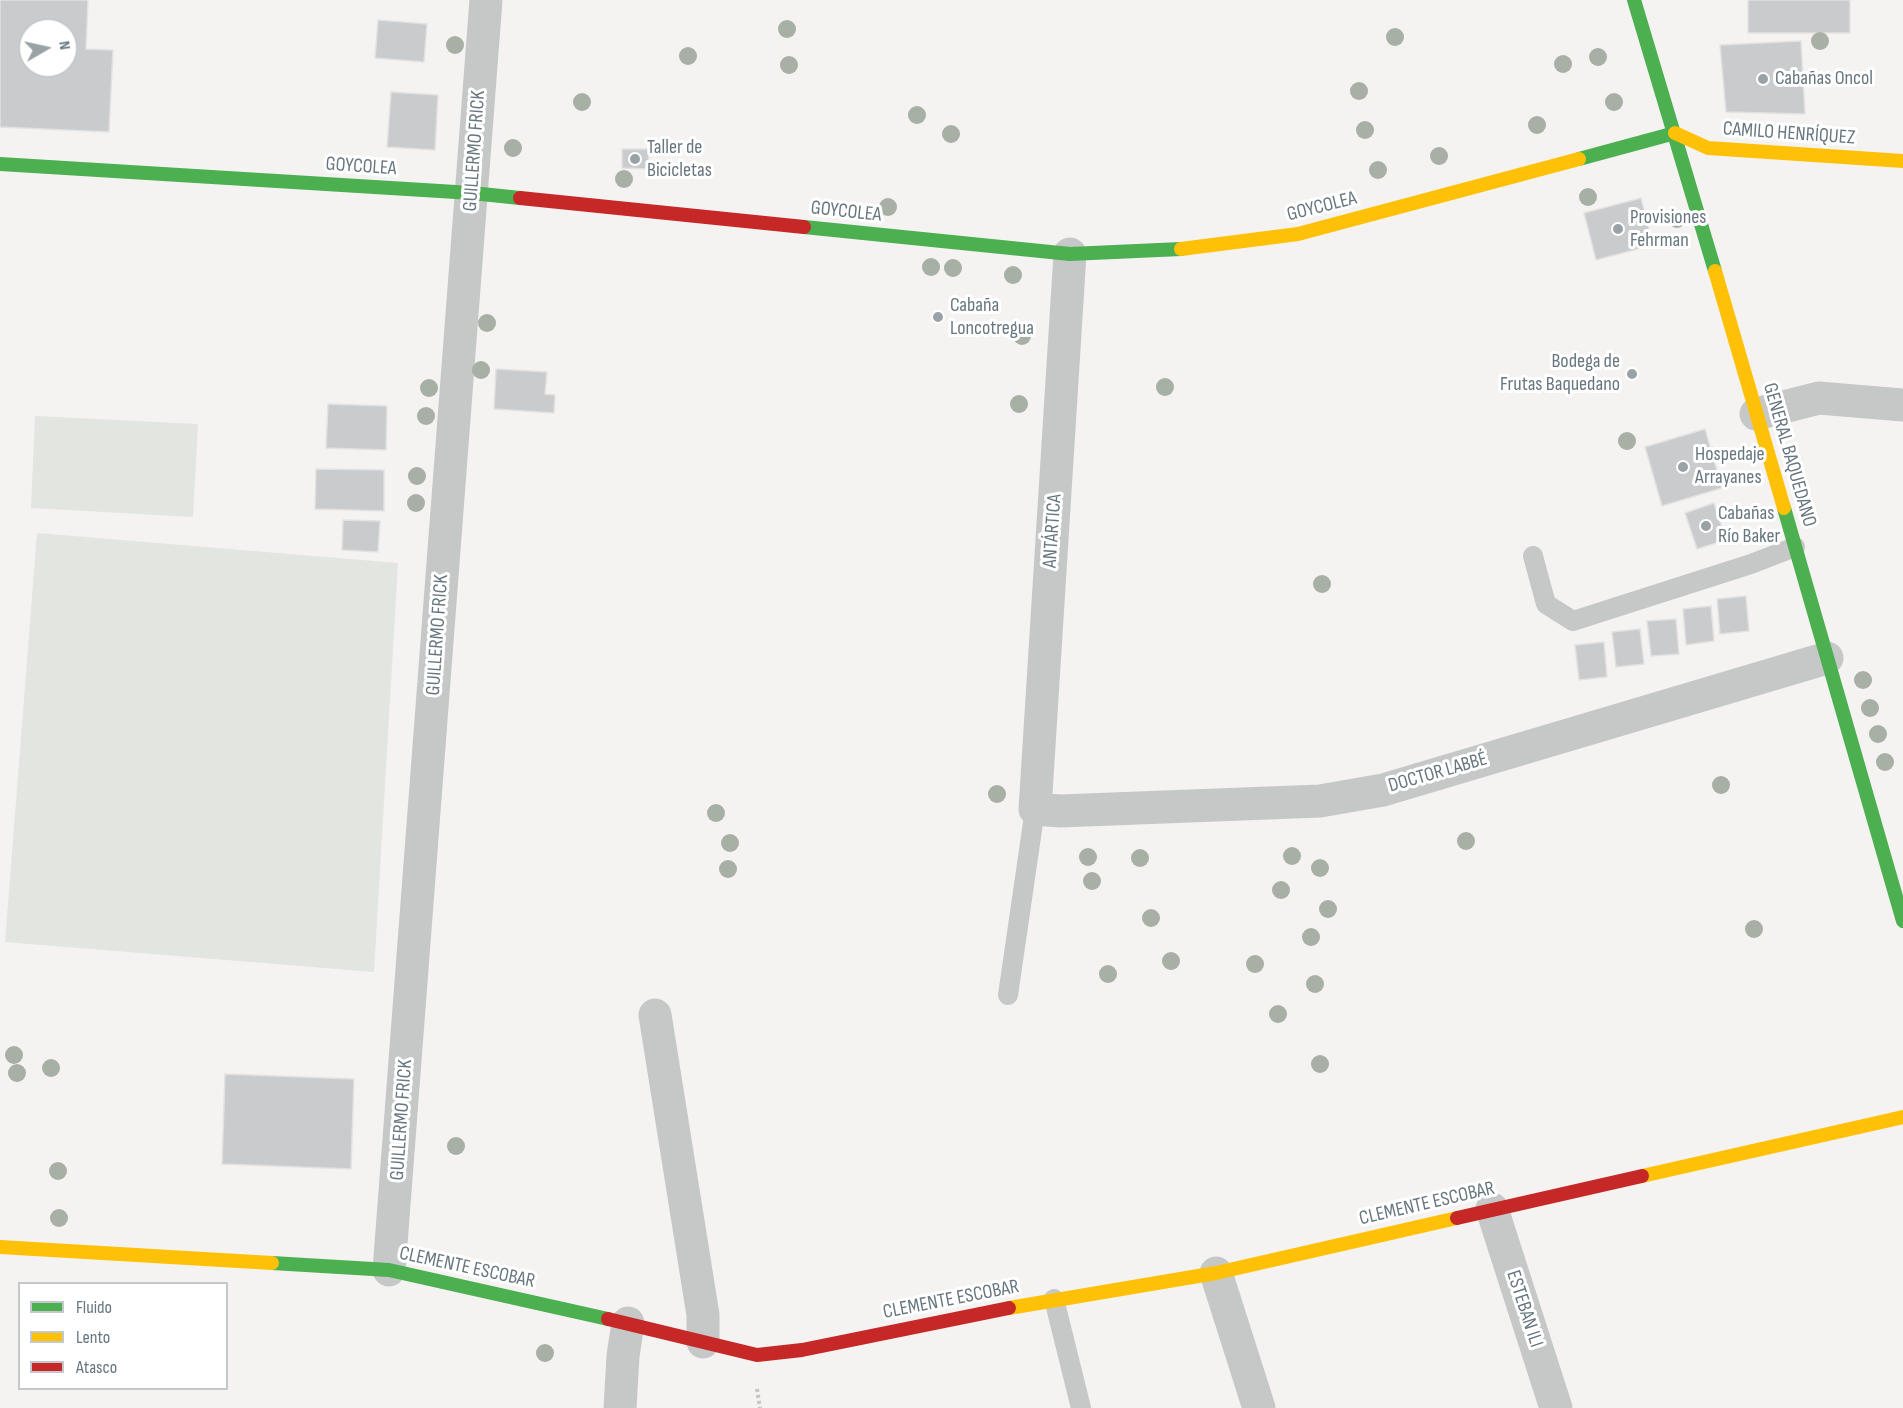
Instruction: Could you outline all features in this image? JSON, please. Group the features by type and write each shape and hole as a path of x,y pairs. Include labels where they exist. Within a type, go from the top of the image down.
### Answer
{"street":[{"name":"GUILLERMO FRICK","path":"389,1270 486,0"},
{"name":"GENERAL BAQUEDANO","path":"1634,0 1675,133 1903,921"},
{"name":"GOYCOLEA","path":"0,164 472,193 1070,254 1164,250 1298,234 1675,133"},
{"name":"CAMILO HENRÍQUEZ","path":"1675,133 1708,148 1903,161"},
{"name":"ANTÁRTICA","path":"1035,809 1070,254"},
{"path":"1756,414 1819,398 1903,405"},
{"name":"DOCTOR LABBÉ","path":"1035,809 1060,811 1320,801 1383,790 1827,658"},
{"path":"655,1015 703,1315 702,1342"},
{"name":"CLEMENTE ESCOBAR","path":"0,1246 389,1270 628,1323 757,1355 802,1350 1054,1299 1216,1273 1903,1117"},
{"name":"ESTEBAN ILI","path":"1492,1209 1556,1408"},
{"path":"1216,1273 1259,1408"},
{"path":"620,1408 622,1356 628,1323"}],"lane":[{"path":"1533,556 1546,604 1573,621 1751,564 1795,547"},
{"path":"1008,995 1035,809"},
{"path":"1054,1299 1081,1408"}],"shaded area":[{"path":"35,416 198,424 193,517 31,508"},
{"path":"37,533 398,563 374,972 5,942"}],"building":[{"path":"0,0 88,0 86,49 113,50 109,132 0,127"},
{"path":"1748,0 1850,0 1850,33 1748,33"},
{"path":"378,20 427,24 424,62 375,58"},
{"name":"Cabañas Oncol","path":"1801,41 1805,114 1726,112 1720,45"},
{"path":"391,92 438,95 435,150 387,147"},
{"name":"Taller de Bicicletas","path":"622,149 649,149 648,169 622,168"},
{"name":"Provisiones Fehrman","path":"1641,198 1653,245 1596,260 1584,213"},
{"path":"496,369 547,372 545,394 555,395 554,413 494,409"},
{"path":"328,404 387,406 386,450 326,448"},
{"name":"Hospedaje Arrayanes","path":"1705,429 1722,488 1662,506 1645,447"},
{"path":"316,469 384,470 384,511 315,509"},
{"name":"Cabañas Río Baker","path":"1714,503 1726,540 1697,549 1685,513"},
{"path":"343,520 380,521 378,552 342,550"},
{"name":"Cabañas Río Baker","path":"1746,596 1749,631 1720,634 1717,599"},
{"name":"Cabañas Río Baker","path":"1711,606 1714,641 1686,645 1683,609"},
{"path":"1676,619 1679,654 1651,656 1647,621"},
{"path":"1640,629 1644,664 1616,667 1612,632"},
{"path":"1604,642 1607,677 1579,680 1575,645"},
{"path":"225,1074 354,1079 351,1169 222,1164"}],"traffic: fast":[{"path":"1634,0 1715,271"},
{"path":"1579,159 1675,133"},
{"path":"0,164 472,193 520,198"},
{"path":"804,227 1070,254 1181,249"},
{"path":"1784,508 1903,921"},
{"path":"272,1263 389,1270 608,1319"}],"traffic: slow":[{"path":"1675,133 1708,148 1903,161"},
{"path":"1181,249 1298,234 1579,159"},
{"path":"1715,271 1784,508"},
{"path":"1642,1176 1903,1117"},
{"path":"1009,1308 1216,1273 1457,1218"},
{"path":"0,1247 272,1263"}],"traffic: jam":[{"path":"520,198 804,227"},
{"path":"1457,1218 1642,1176"},
{"path":"608,1319 757,1355 802,1350 1009,1308"}],"place":[{"name":"Cabañas Oncol","path":"1763,79"},
{"name":"Taller de Bicicletas","path":"635,159"},
{"name":"Provisiones Fehrman","path":"1618,229"},
{"name":"Cabaña Loncotregua","path":"938,317"},
{"name":"Bodega de Frutas Baquedano","path":"1632,374"},
{"name":"Hospedaje Arrayanes","path":"1683,467"},
{"name":"Cabañas Río Baker","path":"1706,526"}]}
